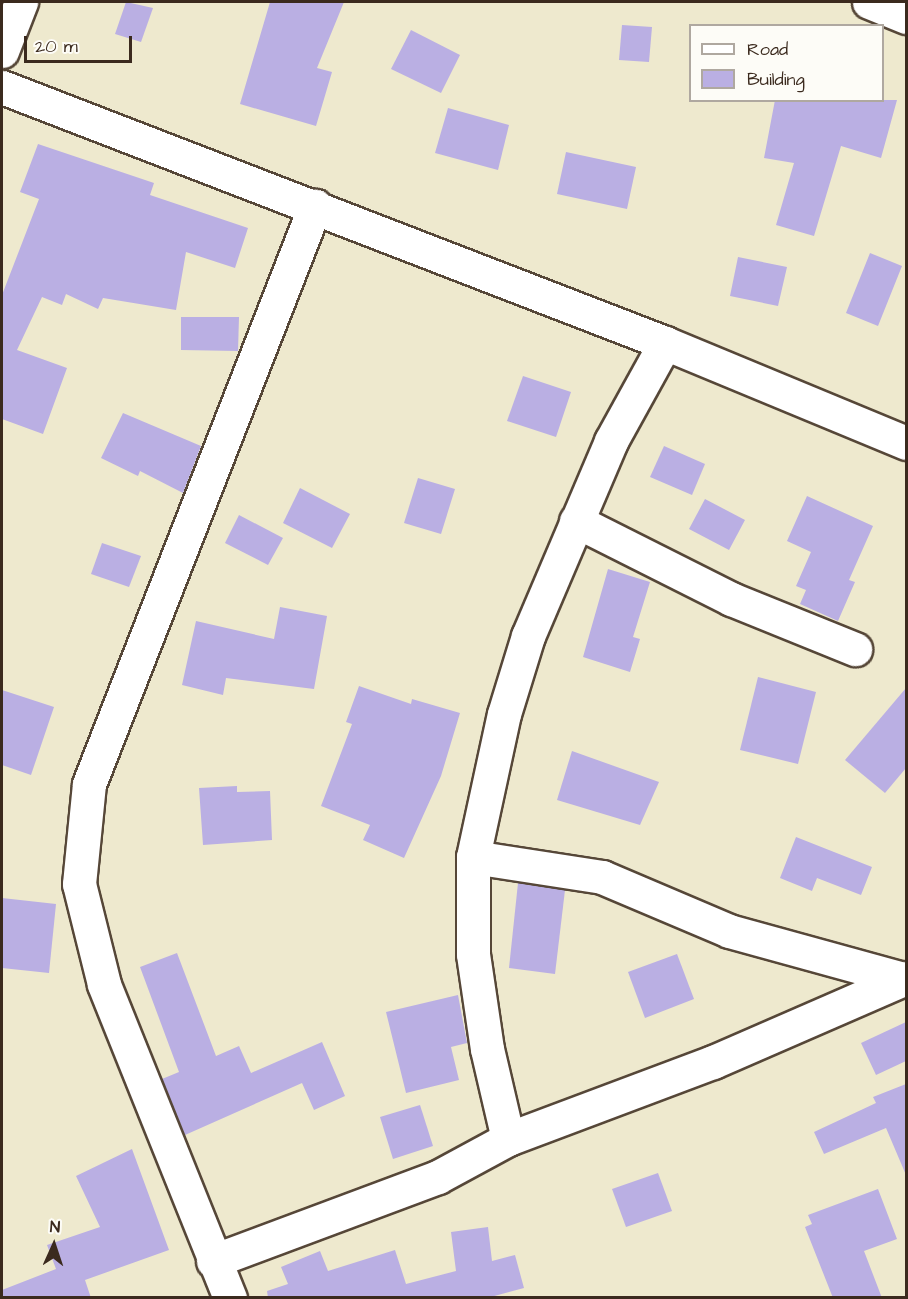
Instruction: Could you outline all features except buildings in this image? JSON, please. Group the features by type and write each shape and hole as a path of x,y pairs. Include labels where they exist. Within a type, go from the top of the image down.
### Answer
{"street":[{"path":"2,51 21,2"},
{"path":"869,2 906,17"},
{"path":"2,87 665,343 906,443"},
{"path":"230,1298 213,1261 105,984 79,884 88,784 315,206"},
{"path":"508,1140 487,1048 473,954 473,856 504,714 528,636 611,441 665,343"},
{"path":"576,521 731,599 855,649"},
{"path":"473,856 602,877 729,930 905,979"},
{"path":"213,1261 438,1177 508,1140 713,1062 905,979"}]}
